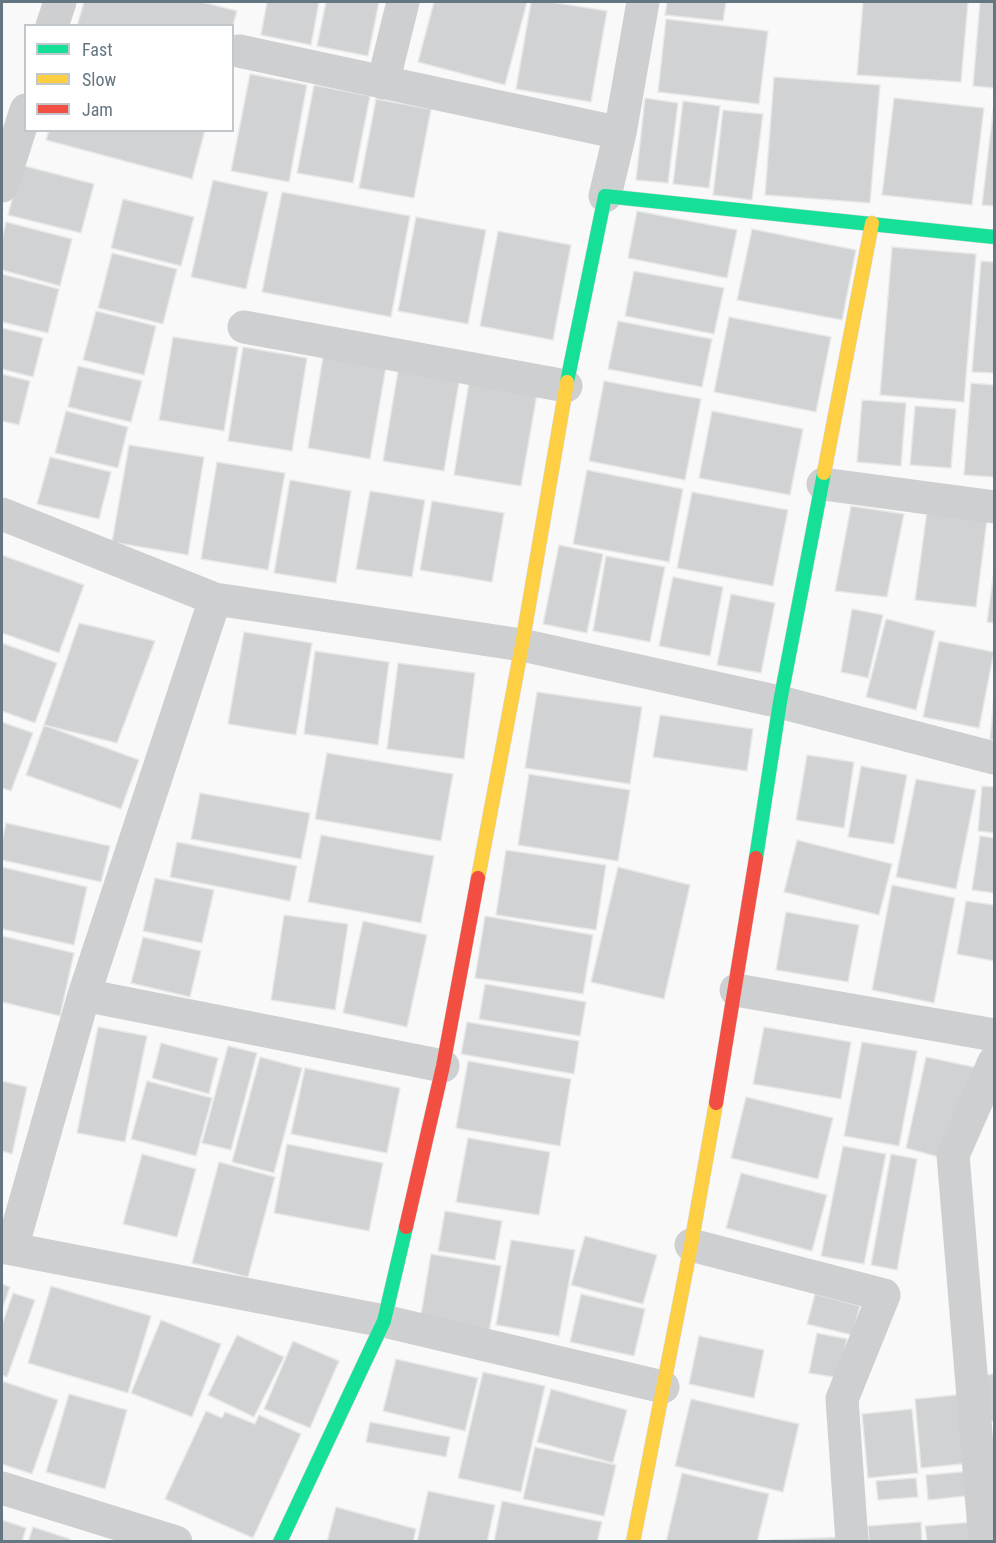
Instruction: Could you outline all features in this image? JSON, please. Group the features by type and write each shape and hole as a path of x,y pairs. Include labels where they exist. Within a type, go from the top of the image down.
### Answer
{"street":[{"path":"53,24 60,2"},
{"path":"383,83 403,2"},
{"path":"280,1542 384,1321 442,1066 522,645 566,386 620,133 643,2"},
{"path":"239,51 620,133"},
{"path":"2,186 24,116"},
{"path":"605,196 994,237"},
{"path":"633,1542 691,1245 736,990 780,702 872,223"},
{"path":"244,327 566,386"},
{"path":"823,484 994,507"},
{"path":"2,514 215,598 522,645 780,702 994,758"},
{"path":"215,598 84,995 7,1248 384,1321 663,1387"},
{"path":"736,990 994,1035"},
{"path":"84,995 442,1066"},
{"path":"986,1542 953,1155 994,1062"},
{"path":"691,1245 884,1295 842,1399 852,1542"},
{"path":"2,1488 176,1542"}],"building":[{"path":"84,2 202,2 237,11 233,24 78,24"},
{"path":"267,2 319,2 311,45 261,35"},
{"path":"326,2 379,2 368,56 317,46"},
{"path":"434,2 527,2 505,85 418,62"},
{"path":"531,2 551,2 607,11 591,102 516,89"},
{"path":"667,2 726,2 723,21 665,15"},
{"path":"863,2 968,2 961,82 857,75"},
{"path":"980,2 994,2 994,88 973,86"},
{"path":"666,19 768,31 759,104 658,92"},
{"path":"250,74 307,85 289,182 231,171"},
{"path":"774,77 880,85 870,203 765,195"},
{"path":"314,85 370,96 353,183 297,173"},
{"path":"645,98 678,103 668,183 636,180"},
{"path":"894,98 984,108 972,205 882,195"},
{"path":"376,99 431,109 414,198 359,188"},
{"path":"683,101 720,106 709,188 673,184"},
{"path":"994,103 994,206 982,205"},
{"path":"723,110 763,114 752,200 713,195"},
{"path":"48,132 204,132 192,179 46,140"},
{"path":"21,165 94,184 81,233 8,215"},
{"path":"213,180 268,192 246,289 191,277"},
{"path":"282,192 410,216 391,317 262,292"},
{"path":"123,199 194,217 181,266 111,248"},
{"path":"637,211 737,230 727,278 628,258"},
{"path":"416,217 486,230 468,324 398,311"},
{"path":"6,222 72,239 60,286 2,270 2,239"},
{"path":"752,229 856,250 842,320 737,300"},
{"path":"498,231 571,245 553,340 480,326"},
{"path":"892,247 976,254 964,402 880,395"},
{"path":"112,253 177,269 163,324 98,308"},
{"path":"981,261 994,262 994,373 972,372"},
{"path":"634,271 724,288 714,334 625,316"},
{"path":"2,274 59,289 48,333 2,322"},
{"path":"96,311 156,326 144,375 83,360"},
{"path":"729,317 831,337 816,412 714,392"},
{"path":"618,321 712,339 702,387 608,369"},
{"path":"2,328 43,338 33,377 2,369"},
{"path":"173,337 238,347 224,431 159,420"},
{"path":"243,347 307,358 292,451 228,441"},
{"path":"323,357 386,367 370,459 308,448"},
{"path":"399,365 460,376 444,471 383,461"},
{"path":"78,366 142,381 131,422 68,407"},
{"path":"2,374 30,381 19,425 2,421"},
{"path":"604,381 701,399 685,480 589,461"},
{"path":"469,382 537,394 521,486 454,475"},
{"path":"971,383 994,385 994,477 964,475"},
{"path":"862,400 906,403 901,466 857,462"},
{"path":"915,406 956,409 951,468 910,465"},
{"path":"66,411 128,427 118,468 55,453"},
{"path":"712,411 803,429 790,495 699,478"},
{"path":"129,445 204,457 188,555 112,542"},
{"path":"50,457 111,472 99,519 37,504"},
{"path":"217,462 285,473 268,570 201,559"},
{"path":"587,470 683,489 669,562 573,544"},
{"path":"290,480 351,491 336,583 274,573"},
{"path":"370,491 425,500 412,577 356,569"},
{"path":"692,492 788,510 773,586 677,568"},
{"path":"432,501 504,513 492,582 420,570"},
{"path":"851,506 904,514 887,597 835,591"},
{"path":"927,511 987,520 976,607 915,600"},
{"path":"559,545 603,554 587,633 543,624"},
{"path":"2,555 84,585 59,653 2,633"},
{"path":"606,556 665,567 650,642 593,631"},
{"path":"994,570 994,623 987,622"},
{"path":"673,577 723,587 710,656 659,646"},
{"path":"731,594 775,603 761,673 717,665"},
{"path":"852,609 883,615 868,678 841,672"},
{"path":"886,619 935,631 916,710 866,697"},
{"path":"79,623 155,641 117,743 44,725"},
{"path":"244,632 312,643 296,735 228,724"},
{"path":"939,641 994,652 979,728 923,717"},
{"path":"2,643 57,663 35,723 2,711"},
{"path":"315,651 389,662 378,745 304,734"},
{"path":"398,663 475,673 464,759 387,749"},
{"path":"537,692 642,707 630,784 525,768"},
{"path":"994,695 994,740 990,740"},
{"path":"660,715 753,729 747,771 653,757"},
{"path":"2,722 33,733 11,791 2,788"},
{"path":"44,725 139,760 121,809 26,775"},
{"path":"327,753 453,774 441,841 315,819"},
{"path":"807,755 854,762 844,828 796,820"},
{"path":"861,766 907,775 894,844 848,837"},
{"path":"529,774 630,790 618,861 518,845"},
{"path":"916,779 976,790 956,889 896,877"},
{"path":"982,786 994,787 994,833 978,831"},
{"path":"200,793 310,813 301,859 191,839"},
{"path":"6,823 110,846 101,882 2,860 2,841"},
{"path":"321,835 434,856 421,923 308,902"},
{"path":"980,836 994,838 994,893 972,890"},
{"path":"797,840 892,864 879,915 784,892"},
{"path":"177,842 297,866 290,901 170,877"},
{"path":"506,850 606,865 596,930 496,915"},
{"path":"2,867 87,887 74,945 2,929"},
{"path":"618,867 690,885 664,999 591,982"},
{"path":"155,878 214,890 202,943 143,931"},
{"path":"892,885 955,898 934,1003 872,990"},
{"path":"966,901 994,905 994,961 957,954"},
{"path":"786,912 859,925 848,982 776,970"},
{"path":"284,915 348,924 335,1010 271,1000"},
{"path":"485,916 593,935 583,994 475,978"},
{"path":"363,921 427,935 407,1027 343,1013"},
{"path":"2,936 74,953 60,1016 2,1002"},
{"path":"143,937 201,951 190,997 131,983"},
{"path":"485,984 586,1002 580,1036 479,1019"},
{"path":"467,1022 579,1041 574,1074 461,1054"},
{"path":"98,1027 147,1036 125,1142 77,1133"},
{"path":"764,1027 851,1042 841,1099 753,1084"},
{"path":"862,1042 917,1051 899,1146 844,1136"},
{"path":"161,1043 218,1058 209,1094 152,1078"},
{"path":"228,1046 257,1053 231,1150 202,1143"},
{"path":"260,1057 302,1068 274,1173 232,1162"},
{"path":"926,1057 978,1068 942,1158 906,1148"},
{"path":"468,1061 571,1079 560,1146 456,1128"},
{"path":"305,1068 400,1088 387,1153 291,1134"},
{"path":"2,1081 27,1087 12,1154 2,1151"},
{"path":"147,1081 212,1098 196,1156 131,1139"},
{"path":"746,1097 833,1118 818,1179 731,1158"},
{"path":"468,1138 550,1152 539,1215 456,1202"},
{"path":"287,1144 383,1163 369,1231 274,1213"},
{"path":"843,1146 886,1154 864,1264 821,1256"},
{"path":"142,1154 196,1169 177,1237 123,1224"},
{"path":"891,1154 917,1159 897,1270 871,1265"},
{"path":"219,1162 275,1177 248,1277 192,1263"},
{"path":"741,1173 827,1195 812,1251 726,1228"},
{"path":"445,1211 502,1221 495,1260 438,1251"},
{"path":"585,1236 657,1255 643,1304 571,1285"},
{"path":"511,1240 575,1250 559,1336 496,1325"},
{"path":"431,1254 501,1266 489,1332 420,1321"},
{"path":"2,1284 10,1287 2,1310"},
{"path":"51,1286 151,1316 128,1393 28,1363"},
{"path":"13,1293 35,1300 7,1377 2,1375 2,1325"},
{"path":"581,1294 645,1309 634,1356 570,1342"},
{"path":"815,1294 860,1306 852,1335 807,1324"},
{"path":"161,1320 221,1344 192,1417 131,1393"},
{"path":"817,1333 847,1339 839,1378 809,1373"},
{"path":"237,1335 284,1357 254,1417 208,1395"},
{"path":"699,1336 764,1350 754,1398 689,1384"},
{"path":"293,1341 339,1361 310,1428 264,1409"},
{"path":"396,1359 478,1378 465,1431 383,1411"},
{"path":"483,1372 545,1386 521,1492 458,1478"},
{"path":"994,1374 994,1421 987,1421 982,1375"},
{"path":"2,1381 58,1400 32,1474 2,1464"},
{"path":"551,1389 627,1410 613,1463 537,1442"},
{"path":"69,1394 127,1410 105,1489 46,1472"},
{"path":"966,1394 972,1463 921,1468 915,1399"},
{"path":"691,1399 799,1424 783,1492 675,1466"},
{"path":"912,1409 918,1473 868,1478 862,1414"},
{"path":"206,1411 222,1418 225,1412 255,1424 259,1415 301,1434 253,1538 165,1499"},
{"path":"370,1422 450,1437 446,1457 366,1442"},
{"path":"535,1447 616,1465 604,1516 523,1499"},
{"path":"973,1471 976,1495 928,1500 926,1475"},
{"path":"682,1473 769,1494 757,1542 666,1542"},
{"path":"916,1478 918,1497 878,1500 876,1481"},
{"path":"428,1491 495,1505 487,1542 417,1542"},
{"path":"502,1501 602,1522 597,1542 494,1542"},
{"path":"336,1507 416,1529 413,1542 327,1542"},
{"path":"2,1520 26,1528 22,1542 2,1542"},
{"path":"921,1522 922,1542 869,1542 868,1526"},
{"path":"973,1522 975,1542 927,1542 925,1526"},
{"path":"33,1527 70,1539 69,1542 28,1542"},
{"path":"843,1537 843,1542 772,1542 771,1540"}],"traffic: fast":[{"path":"567,382 605,196 994,237"},
{"path":"756,858 780,702 824,473"},
{"path":"280,1542 384,1321 406,1227"}],"traffic: slow":[{"path":"824,473 872,223"},
{"path":"478,878 522,645 567,382"},
{"path":"633,1542 691,1245 716,1103"}],"traffic: jam":[{"path":"716,1103 756,858"},
{"path":"406,1227 443,1066 478,878"}]}
